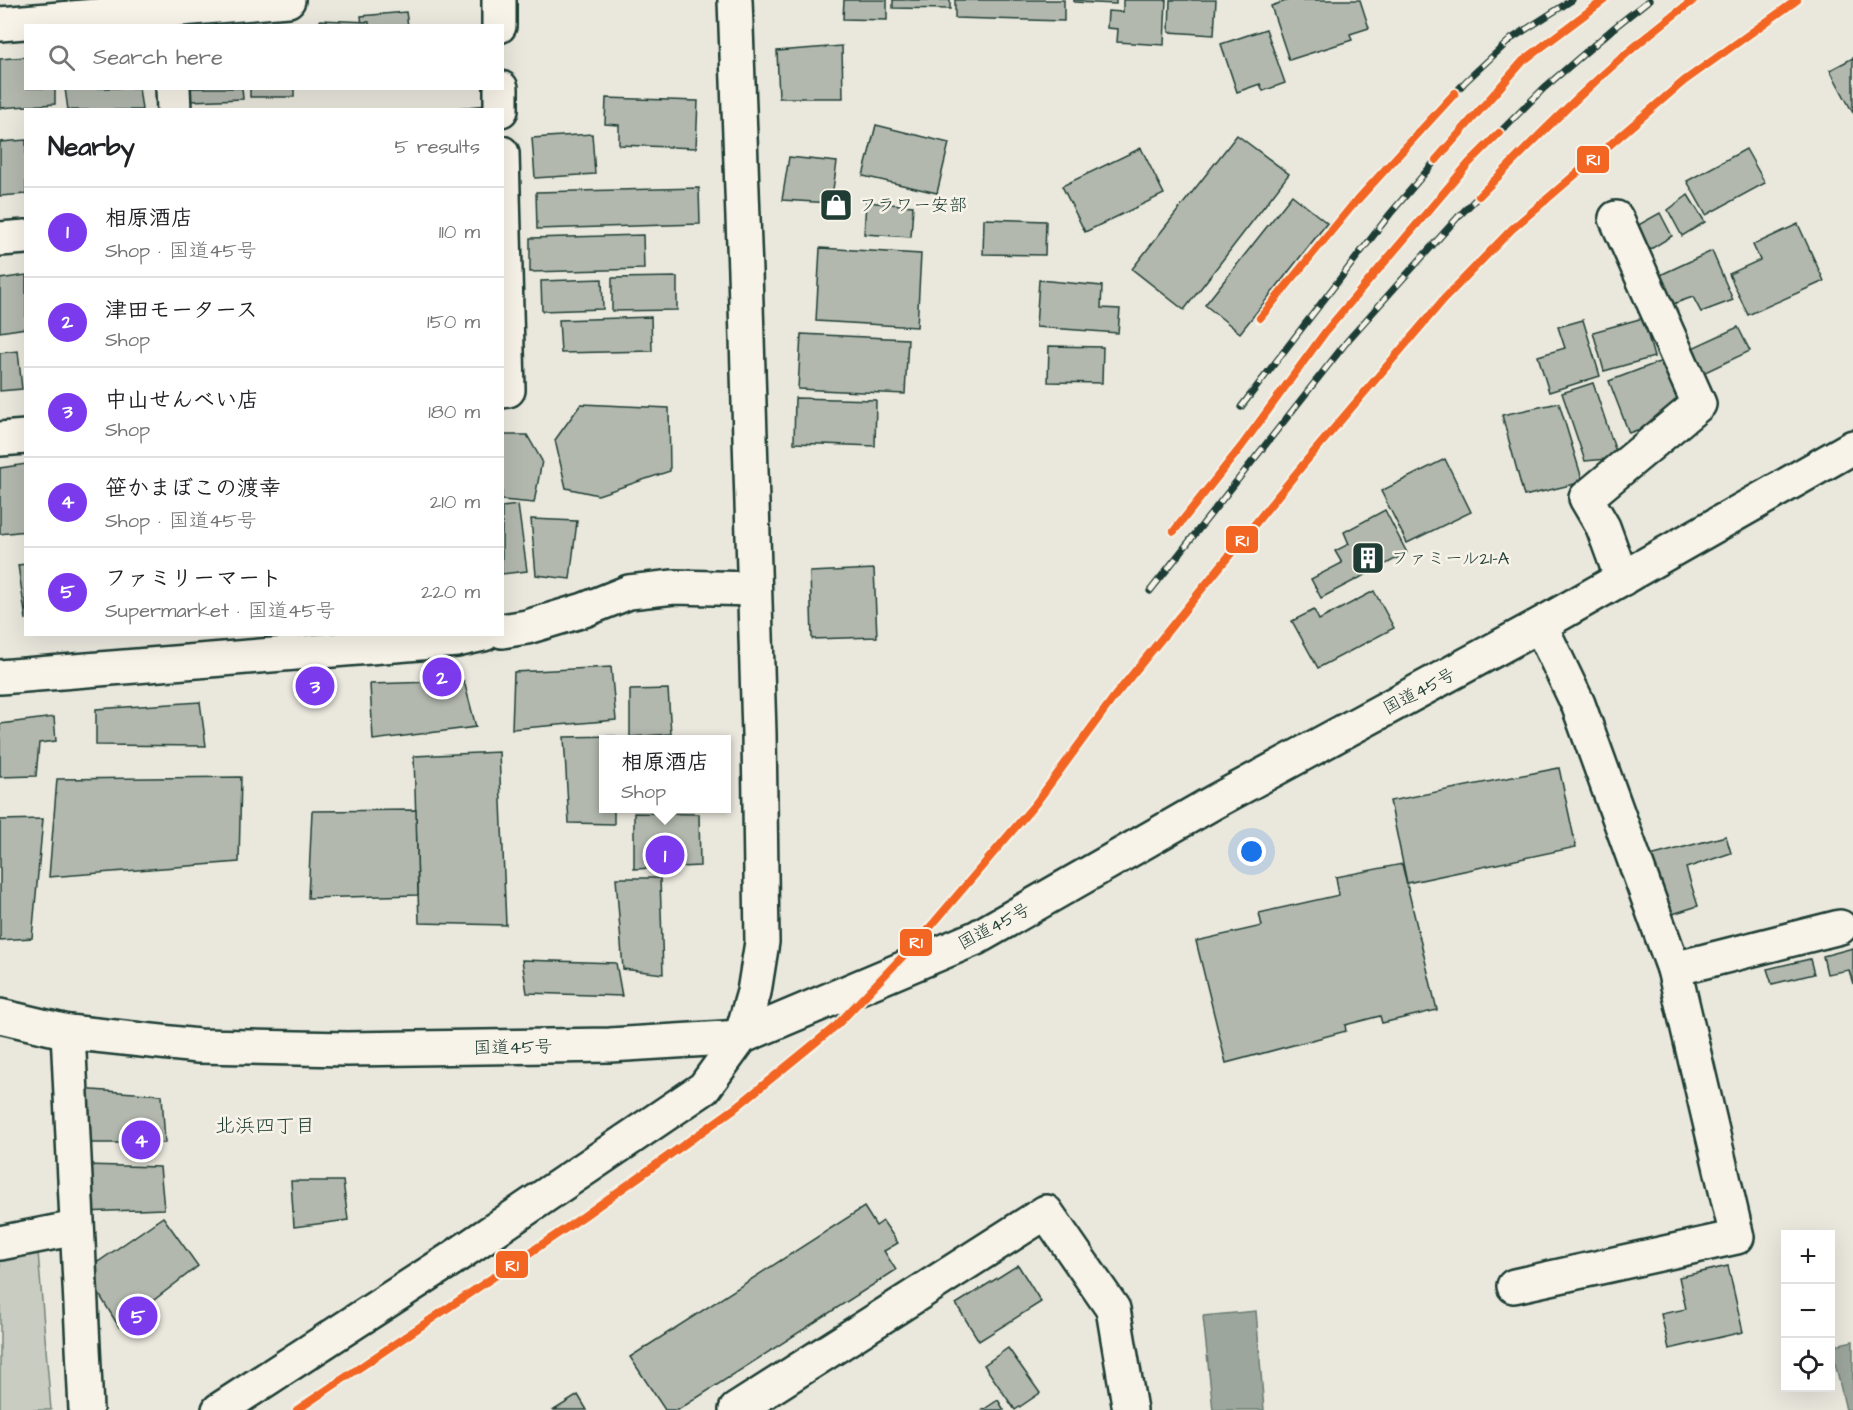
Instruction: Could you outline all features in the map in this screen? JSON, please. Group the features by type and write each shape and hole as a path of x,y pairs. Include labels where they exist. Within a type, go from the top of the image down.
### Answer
{"main road":[{"path":"0,24 167,12 288,0"},
{"path":"499,0 499,24"},
{"path":"219,1410 463,1252 704,1088 741,1038 754,992 762,942 746,284 735,0"},
{"path":"173,90 174,108"},
{"path":"501,90 501,108"},
{"path":"1616,218 1699,404 1586,498 1603,527 1622,579"},
{"path":"504,233 508,390 504,391"},
{"path":"0,239 24,237"},
{"path":"0,439 24,437"},
{"name":"国道45号","path":"0,1016 68,1032 198,1046 347,1049 610,1045 741,1038 976,938 1214,802 1540,625 1853,447"},
{"path":"504,631 527,627 584,610 629,592 674,587 754,589"},
{"path":"1514,1286 1737,1237 1674,969 1578,704 1540,625"},
{"path":"0,677 238,645 457,640 475,636"},
{"path":"1674,969 1840,927"},
{"path":"68,1032 86,1410"},
{"path":"736,1410 1046,1212 1113,1309 1130,1410"},
{"path":"0,1243 76,1228"}],"shaded area":[{"path":"37,1240 51,1410 0,1410 0,1250"},
{"path":"1256,1311 1264,1410 1213,1410 1203,1316"},
{"path":"1853,1341 1853,1410 1846,1410 1835,1363 1835,1345"}],"building":[{"path":"844,0 887,0 887,20 843,19"},
{"path":"893,0 950,0 950,9 893,8"},
{"path":"955,0 1064,0 1064,21 955,18"},
{"path":"1074,0 1116,0 1116,4 1074,2"},
{"path":"1123,0 1166,0 1164,45 1117,42 1118,29 1107,28 1108,11 1123,12"},
{"path":"1170,0 1216,0 1214,35 1169,32"},
{"path":"1289,0 1360,0 1369,28 1350,34 1352,40 1289,60 1271,6"},
{"path":"406,12 408,24 362,24 361,16"},
{"path":"320,20 369,22 369,24 320,24"},
{"path":"1266,29 1285,83 1263,91 1260,84 1237,92 1221,44"},
{"path":"842,46 843,98 779,98 777,51"},
{"path":"24,57 24,90 55,90 55,104 0,108 0,59"},
{"path":"1853,58 1853,113 1830,70"},
{"path":"65,90 139,90 142,108 68,108"},
{"path":"190,90 242,90 243,99 191,101"},
{"path":"250,90 294,90 294,97 250,97"},
{"path":"606,98 698,101 696,148 619,145 619,125 605,124"},
{"path":"487,105 487,108 455,108"},
{"path":"876,125 949,143 937,193 863,176"},
{"path":"592,134 595,174 535,178 532,138"},
{"path":"1237,135 1289,174 1184,310 1132,269"},
{"path":"24,140 24,194 0,196 0,142"},
{"path":"1141,148 1164,194 1085,232 1062,186"},
{"path":"1746,149 1765,183 1706,215 1687,181"},
{"path":"789,157 837,162 831,203 782,200"},
{"path":"699,188 700,224 537,229 536,192"},
{"path":"1292,195 1327,223 1240,333 1205,305"},
{"path":"1688,195 1705,222 1682,236 1668,210"},
{"path":"866,202 913,206 911,237 864,234"},
{"path":"1660,213 1672,236 1646,252 1633,228"},
{"path":"984,219 1046,221 1045,255 983,254"},
{"path":"1798,224 1824,281 1748,315 1729,274 1760,260 1753,245"},
{"path":"643,235 644,269 530,272 530,238"},
{"path":"820,248 921,254 917,327 816,321"},
{"path":"1712,251 1733,300 1701,312 1693,297 1667,306 1656,277"},
{"path":"24,275 24,328 0,332 0,279"},
{"path":"677,277 677,310 612,311 612,278"},
{"path":"602,279 603,309 542,311 541,281"},
{"path":"1039,280 1102,286 1101,308 1120,309 1118,333 1036,327"},
{"path":"651,317 652,351 561,353 559,320"},
{"path":"1643,318 1654,357 1604,371 1593,332"},
{"path":"1583,320 1600,376 1549,392 1538,356 1565,348 1558,327"},
{"path":"1738,327 1750,351 1701,374 1690,349"},
{"path":"801,334 908,339 905,394 798,389"},
{"path":"1049,346 1103,347 1102,383 1048,382"},
{"path":"18,351 22,389 0,391 0,353"},
{"path":"1662,361 1682,413 1629,433 1609,381"},
{"path":"1593,383 1618,458 1585,461 1562,393"},
{"path":"795,398 876,400 875,446 794,443"},
{"path":"1559,403 1583,482 1524,496 1502,415"},
{"path":"581,404 669,408 670,471 598,495 566,488 555,440"},
{"path":"504,435 527,435 542,461 534,503 504,500"},
{"path":"1445,459 1471,512 1407,543 1381,491"},
{"path":"24,464 24,531 0,534 0,468"},
{"path":"518,505 527,571 504,574 504,507"},
{"name":"ファミール21-A","path":"1385,510 1407,553 1321,598 1311,579 1342,563 1335,551 1349,544 1344,532"},
{"path":"531,519 577,521 570,579 536,575"},
{"path":"24,564 24,606 18,565"},
{"path":"874,569 877,637 812,639 810,572"},
{"path":"1374,591 1394,628 1318,668 1292,621 1314,610 1319,620"},
{"path":"611,667 616,720 512,729 514,672"},
{"path":"464,681 476,727 373,740 370,684"},
{"path":"668,689 671,734 630,735 630,690"},
{"path":"200,702 206,746 96,745 96,709"},
{"path":"54,717 56,741 39,743 36,776 0,777 0,724"},
{"path":"599,736 599,813 614,813 614,824 569,823 564,737"},
{"path":"499,752 506,925 419,923 414,756"},
{"path":"1559,768 1576,847 1407,883 1390,801"},
{"path":"241,777 239,862 49,877 57,779"},
{"path":"416,810 418,895 308,898 312,811"},
{"path":"634,813 699,814 700,866 634,869"},
{"path":"43,819 32,938 0,940 0,820"},
{"path":"1726,836 1731,853 1686,868 1698,906 1666,916 1650,856"},
{"path":"1402,864 1437,1010 1382,1023 1380,1016 1345,1025 1346,1031 1226,1063 1196,941 1262,926 1259,913 1339,895 1336,877"},
{"path":"616,878 660,878 663,974 623,969"},
{"path":"1853,948 1853,984 1849,970 1827,974 1823,956"},
{"path":"1810,959 1814,974 1772,984 1767,969"},
{"path":"522,960 616,963 622,996 527,993"},
{"path":"78,1089 162,1095 165,1143 81,1143"},
{"path":"84,1165 160,1167 164,1209 83,1212"},
{"path":"291,1181 343,1181 348,1220 294,1227"},
{"path":"864,1207 876,1226 883,1221 898,1243 884,1251 896,1270 678,1410 665,1410 630,1357"},
{"path":"163,1217 198,1266 119,1327 85,1271"},
{"path":"1018,1265 1041,1302 979,1341 956,1304"},
{"path":"1728,1266 1743,1332 1669,1349 1661,1314 1686,1309 1679,1277"},
{"path":"1008,1348 1040,1393 1015,1410 984,1365"},
{"path":"578,1395 587,1410 554,1410"},
{"path":"998,1400 1004,1410 983,1410"}],"railway":[{"path":"1260,318 1351,207 1466,81 1511,39 1572,0"},
{"path":"1241,407 1390,214 1465,126 1523,61 1604,0"},
{"path":"1174,531 1241,447 1326,331 1469,163 1544,88 1649,0"},
{"path":"1150,591 1349,339 1458,217 1567,108 1623,56 1694,0"}],"transit line":[{"name":"R1","path":"1436,160 1523,61 1604,0"},
{"name":"R1","path":"1479,196 1609,69 1694,0"},
{"name":"R1","path":"297,1410 584,1216 734,1109 837,1025 926,932 1036,803 1114,697 1307,460 1444,299 1512,229 1684,81 1797,0"},
{"name":"R1","path":"1260,318 1351,207 1455,93"},
{"name":"R1","path":"1174,531 1241,447 1326,331 1469,163 1499,133"}],"place":[{"name":"フラワー安部","path":"836,205"},
{"name":"ファミール21-A","path":"1368,558"},
{"name":"津田モータース","path":"442,677"},
{"name":"中山せんべい店","path":"315,686"},
{"name":"相原酒店","path":"665,855"},
{"name":"笹かまぼこの渡幸","path":"141,1140"},
{"name":"ファミリーマート","path":"138,1316"}],"district":[{"name":"北浜四丁目","path":"265,1125"}]}
